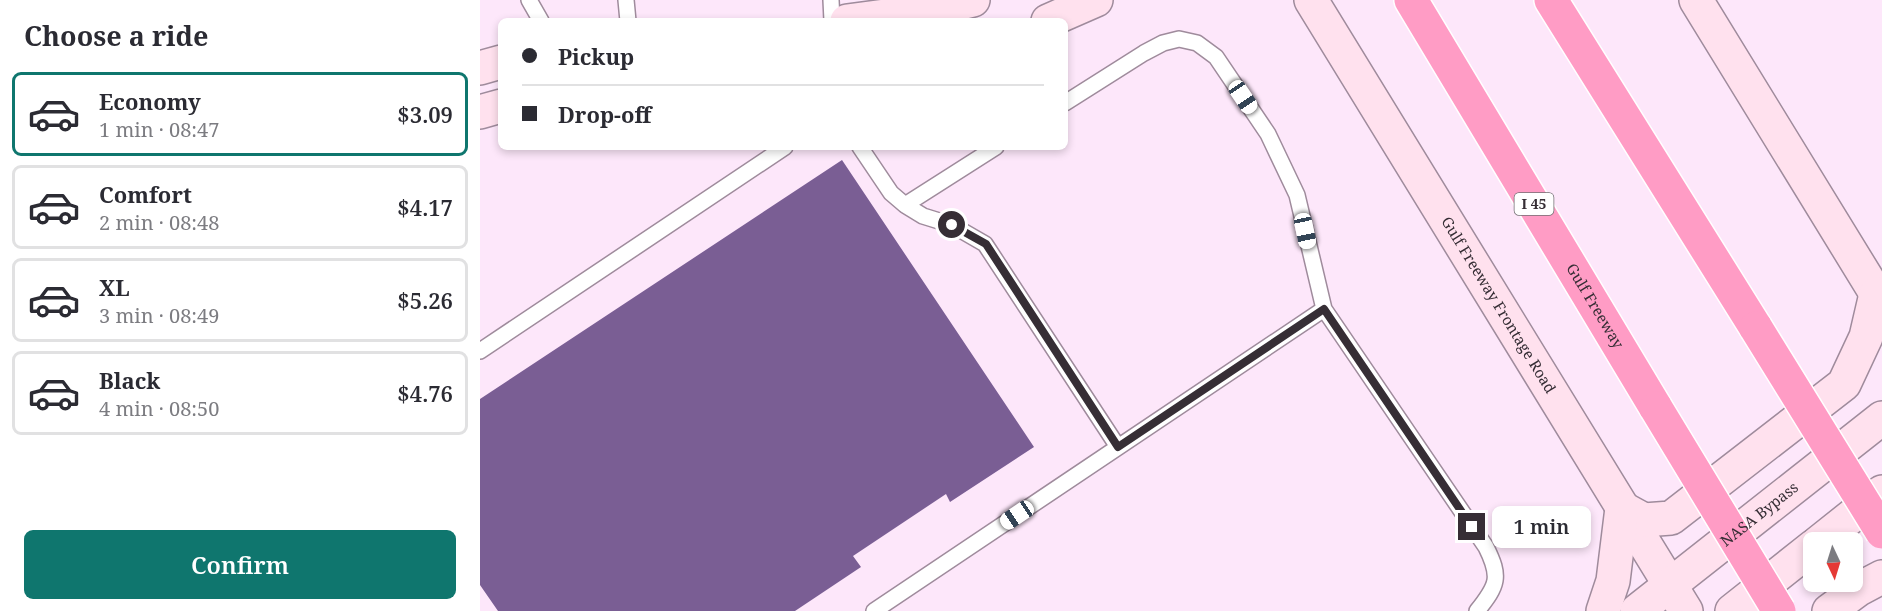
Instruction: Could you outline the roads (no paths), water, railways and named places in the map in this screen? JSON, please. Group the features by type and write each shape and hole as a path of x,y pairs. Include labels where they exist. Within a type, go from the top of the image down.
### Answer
{"highway":[{"name":"Gulf Freeway","path":"1411,0 1779,611"},
{"path":"1551,0 1882,532"}],"main road":[{"path":"870,18 932,10 973,0"},
{"path":"1055,18 1096,0"},
{"name":"Gulf Freeway Frontage Road","path":"1311,0 1678,598"},
{"path":"1603,611 1613,581 1622,508 1644,520 1671,518 1844,384 1866,337 1879,299 1696,0"},
{"path":"480,68 498,63"},
{"path":"480,112 498,107"},
{"name":"NASA Bypass","path":"1637,611 1678,598 1882,418"},
{"path":"1832,532 1882,492"},
{"path":"1732,611 1803,555"},
{"path":"1829,611 1859,589 1882,577"}],"lane":[{"path":"530,0 539,18"},
{"path":"626,0 628,18"},
{"path":"831,0 832,18"},
{"path":"1068,101 1163,43 1179,39 1197,43 1216,57 1268,134 1297,195 1324,309 1486,547 1496,566 1495,583 1488,598 1477,611"},
{"path":"480,351 781,150"},
{"path":"862,150 891,193 905,205 922,216 952,225 986,244 1118,447"},
{"path":"905,205 991,150"},
{"path":"874,611 1324,309"}]}
